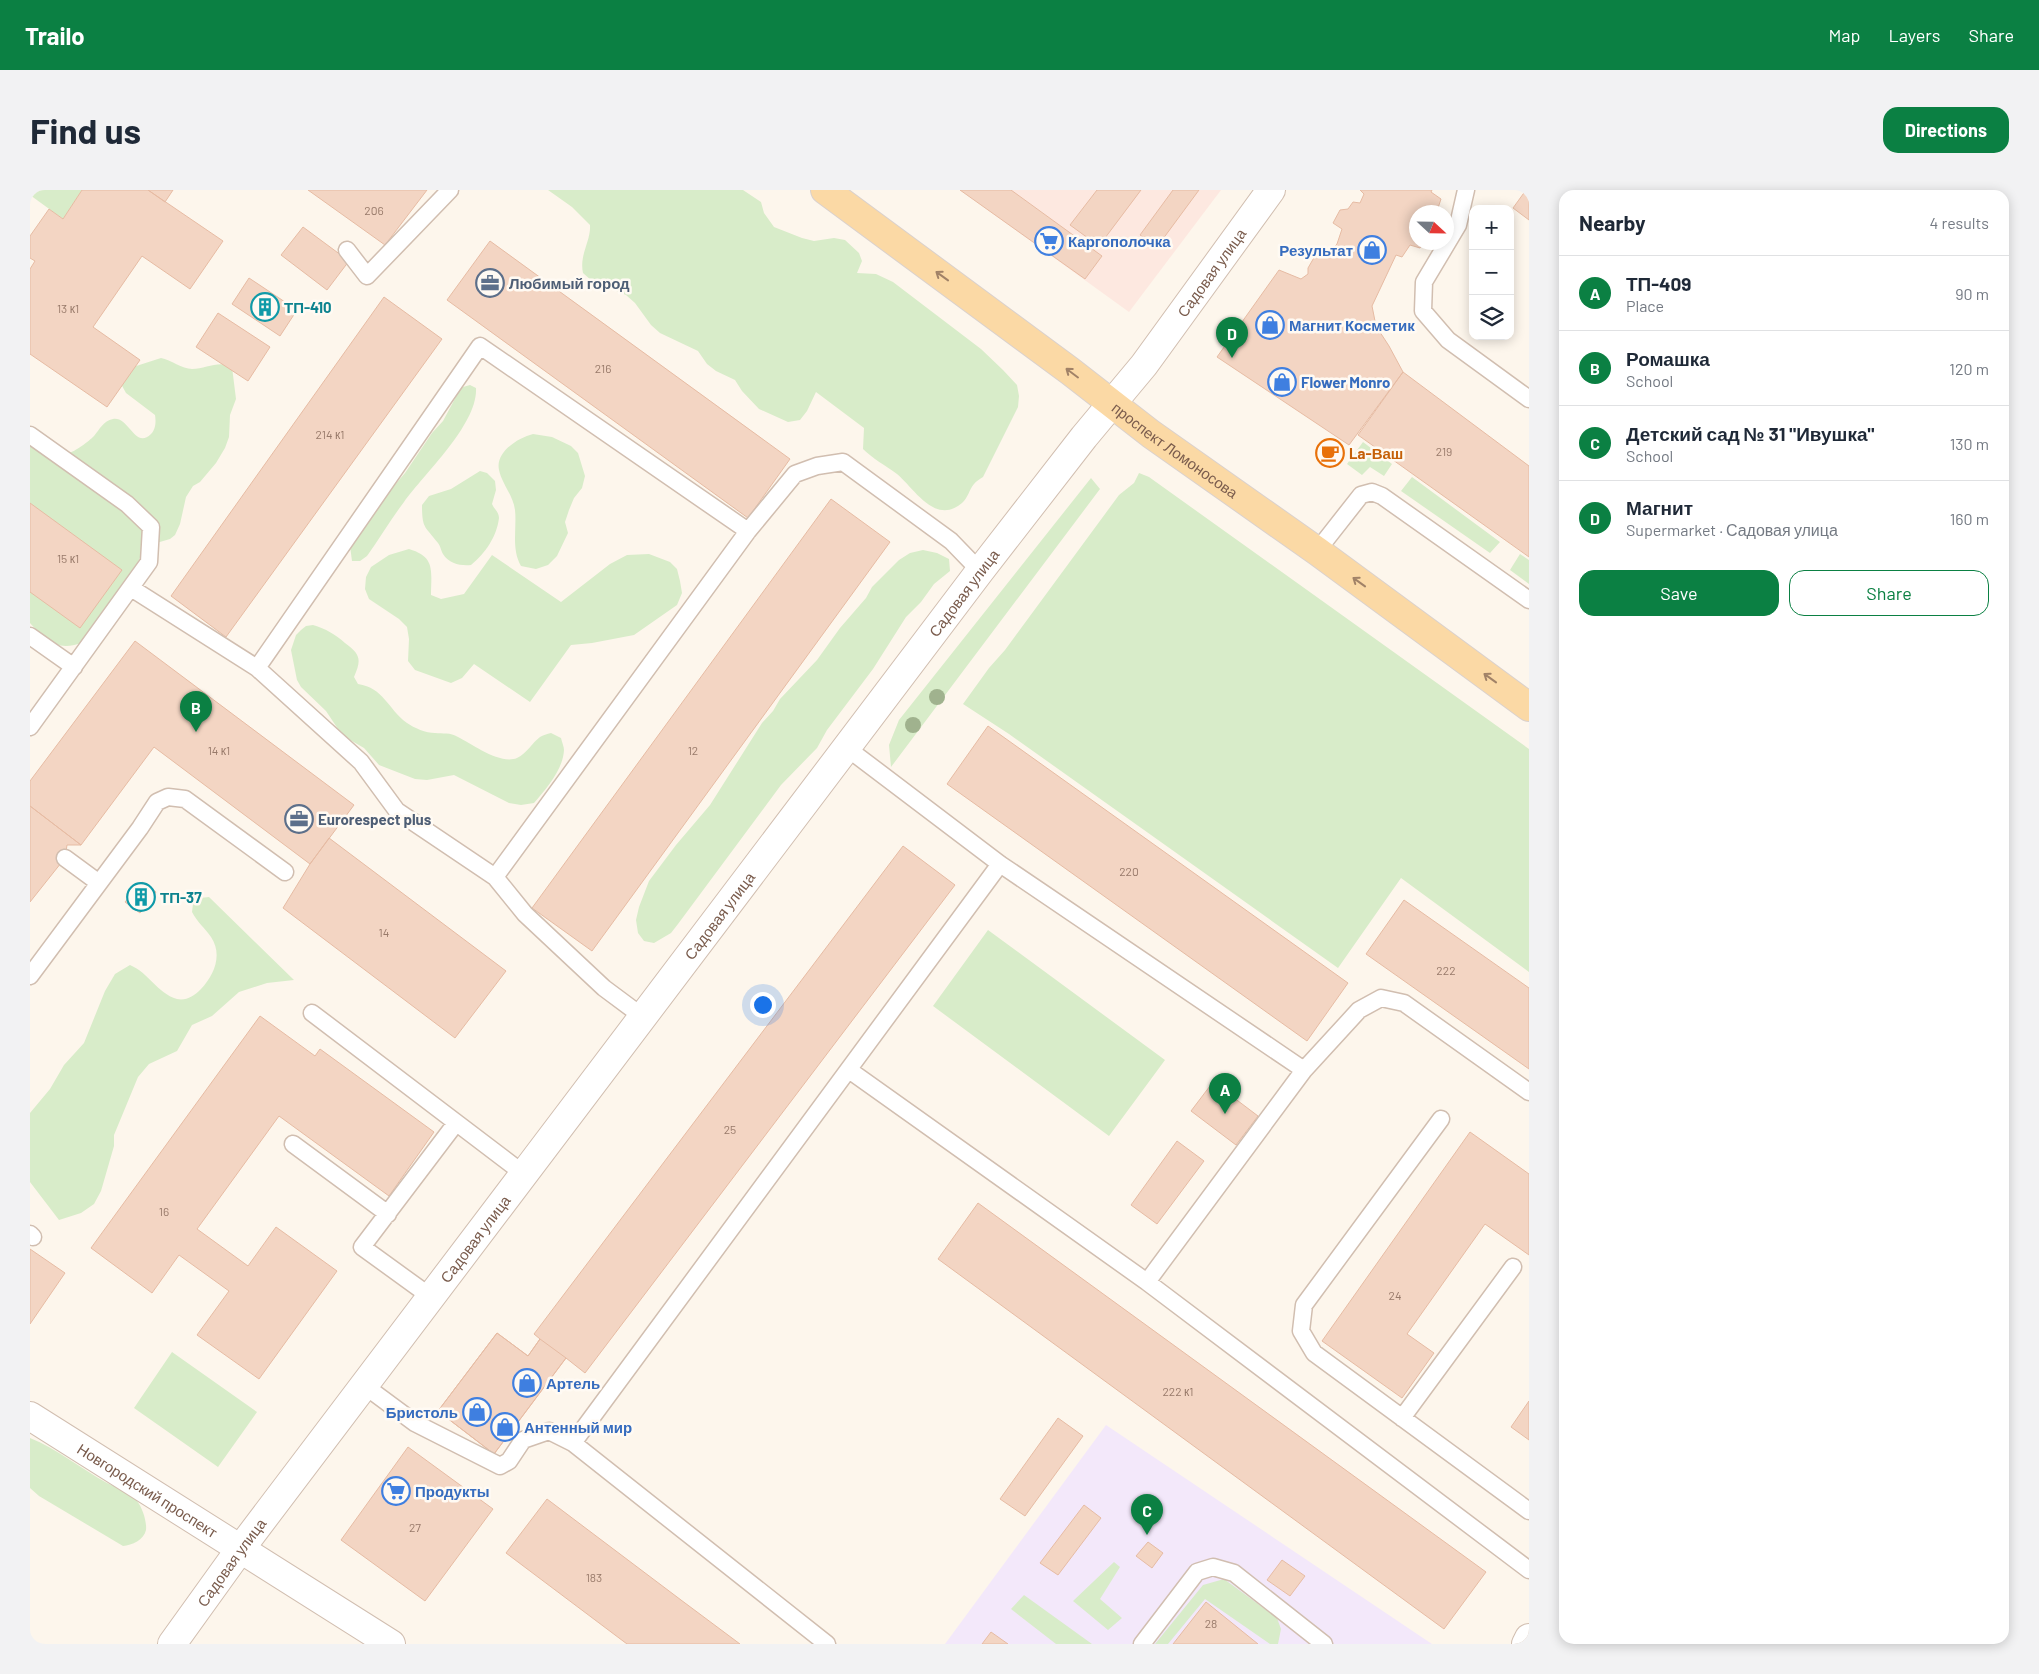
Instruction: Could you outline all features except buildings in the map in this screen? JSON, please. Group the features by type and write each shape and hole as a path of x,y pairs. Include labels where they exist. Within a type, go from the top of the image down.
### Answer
{"main road":[{"name":"проспект Ломоносова","path":"825,190 1152,434 1317,551 1529,707"}],"street":[{"name":"Садовая улица","path":"172,1644 241,1548 980,571 1111,402 1144,365 1271,190"},
{"name":"Новгородский проспект","path":"30,1416 391,1644"},
{"path":"1526,1644 1529,1638"}],"lane":[{"path":"347,250 367,276 450,190"},
{"path":"1466,190 1458,225 1424,282 1423,311 1448,340 1529,399"},
{"path":"257,668 480,346 748,531"},
{"path":"30,435 128,504 151,527 149,562 30,727"},
{"path":"495,876 748,531 795,474 817,466 843,462 951,541 980,571"},
{"path":"1317,551 1361,496 1372,492 1382,496 1529,600"},
{"path":"131,588 257,668 361,762 397,811 495,876 524,914 604,988 643,1017"},
{"path":"30,636 74,667"},
{"path":"846,748 1000,864 1304,1070"},
{"path":"30,976 157,802 168,797 185,799 285,872"},
{"path":"65,858 98,883"},
{"path":"573,1444 1000,864"},
{"path":"1147,1282 1304,1070 1359,1010 1381,998 1404,1003 1529,1092"},
{"path":"312,1014 524,1174"},
{"path":"849,1070 1147,1282 1529,1570"},
{"path":"1441,1119 1304,1305 1301,1331 1314,1353 1529,1511"},
{"path":"431,1297 362,1247 456,1123"},
{"path":"293,1144 388,1214"},
{"path":"1402,1418 1513,1267"},
{"path":"365,1386 415,1423 500,1466 509,1461 523,1440 549,1431 573,1444 827,1644"},
{"path":"1142,1644 1197,1572 1213,1567 1234,1573 1324,1644"}],"shaded area":[{"path":"960,190 1221,190 1129,312"},
{"path":"1106,1425 1432,1644 945,1644"}],"green space":[{"path":"30,190 82,190 63,219 30,195"},
{"path":"548,190 743,190 761,202 764,213 774,227 814,241 834,238 845,240 859,253 862,261 857,273 876,274 893,282 981,349 1017,385 1018,407 983,477 975,483 962,503 952,509 934,508 897,474 863,449 864,428 816,392 807,411 800,420 788,422 759,409 742,391 735,380 716,371 707,364 698,351 660,333 626,295 592,281 583,273 582,266 590,225 572,207"},
{"path":"161,358 188,369 222,364 232,367 236,399 230,415 229,437 225,448 216,463 200,482 193,486 186,497 180,524 175,535 170,539 153,544 140,558 132,573 84,642 67,646 54,643 42,635 30,623 30,446 60,453 71,452 94,436 104,423 113,419 119,419 141,438 151,434 154,430 155,415 126,393 121,384 130,368"},
{"path":"470,385 476,388 474,402 469,417 460,432 404,502 367,556 360,561 352,561 350,546 381,501 405,473 432,433 443,421 458,393 463,387"},
{"path":"533,434 552,437 571,446 578,453 585,476 582,488 574,498 569,510 565,522 568,533 557,556 548,565 536,569 521,566 518,559 515,545 515,510 499,470 499,463 504,452 515,442"},
{"path":"1363,442 1392,464 1384,476 1370,467 1362,475 1347,464"},
{"path":"480,471 487,473 495,481 496,490 492,504 499,516 498,525 490,544 481,556 471,565 459,565 452,562 442,553 439,544 425,527 422,505 429,496 451,489"},
{"path":"1139,473 1149,477 1529,749 1529,972 1401,878 1338,968 1009,734 963,704 1119,495 1134,483"},
{"path":"1412,477 1500,542 1490,553 1401,491"},
{"path":"1091,478 1100,489 891,767 889,745 899,720"},
{"path":"409,549 418,552 428,561 431,572 431,595 441,599 464,594 492,555 561,602 610,564 627,555 649,554 670,562 677,569 682,593 677,605 634,635 571,645 530,702 474,664 462,678 451,683 415,670 408,661 409,639 407,627 399,619 369,599 365,589 366,577 371,567 389,555"},
{"path":"923,550 937,553 949,559 950,571 934,584 921,602 906,617 873,669 827,730 817,748 781,785 671,933 654,943 644,941 638,933 636,920 649,881 710,805 762,723 773,711 780,699 817,660 840,628 866,598 872,587 899,560 910,553"},
{"path":"1520,554 1529,560 1529,584 1510,570"},
{"path":"313,625 334,634 354,650 359,661 354,677 358,684 367,686 380,694 400,717 417,728 432,733 452,734 486,753 503,759 521,756 542,736 551,733 561,738 564,749 563,757 553,779 534,803 521,805 509,803 454,775 427,780 415,779 379,765 364,748 340,732 326,711 301,687 297,680 291,650 296,635 306,626"},
{"path":"209,897 294,980 267,983 239,992 212,1016 192,1025 177,1051 149,1064 138,1077 114,1135 114,1146 101,1191 94,1204 81,1213 59,1220 30,1182 30,1113 50,1089 64,1065 84,1043 105,991 115,974 130,965 143,973 164,992 177,999 187,999 193,996 206,983 210,978 217,958 215,944 192,912 193,904 200,898"},
{"path":"988,930 1165,1060 1109,1136 933,1006"},
{"path":"172,1352 257,1412 218,1467 134,1408"},
{"path":"30,1438 107,1483 127,1492 134,1498 141,1507 145,1518 146,1530 143,1537 134,1543 123,1546 39,1496 30,1488"},
{"path":"1114,1562 1120,1567 1100,1599 1122,1618 1108,1630 1073,1601"},
{"path":"1224,1579 1277,1618 1281,1629 1278,1644 1270,1644 1205,1599 1168,1644 1155,1644 1203,1585"},
{"path":"1024,1595 1092,1644 1056,1644 1011,1609"}],"place":[{"name":"Каргополочка","path":"1049,241"},
{"name":"Результат","path":"1372,250"},
{"name":"Любимый город","path":"490,283"},
{"name":"ТП-410","path":"265,307"},
{"name":"Магнит Косметик","path":"1270,325"},
{"name":"Магнит","path":"1232,358"},
{"name":"Flower Monro","path":"1282,382"},
{"name":"La-Ваш","path":"1330,453"},
{"name":"Ромашка","path":"196,732"},
{"name":"Eurorespect plus","path":"299,819"},
{"name":"ТП-37","path":"141,897"},
{"name":"ТП-409","path":"1225,1114"},
{"name":"Артель","path":"527,1383"},
{"name":"Бристоль","path":"477,1412"},
{"name":"Антенный мир","path":"505,1427"},
{"name":"Продукты","path":"396,1491"},
{"name":"Детский сад № 31 \"Ивушка\"","path":"1147,1535"}]}
